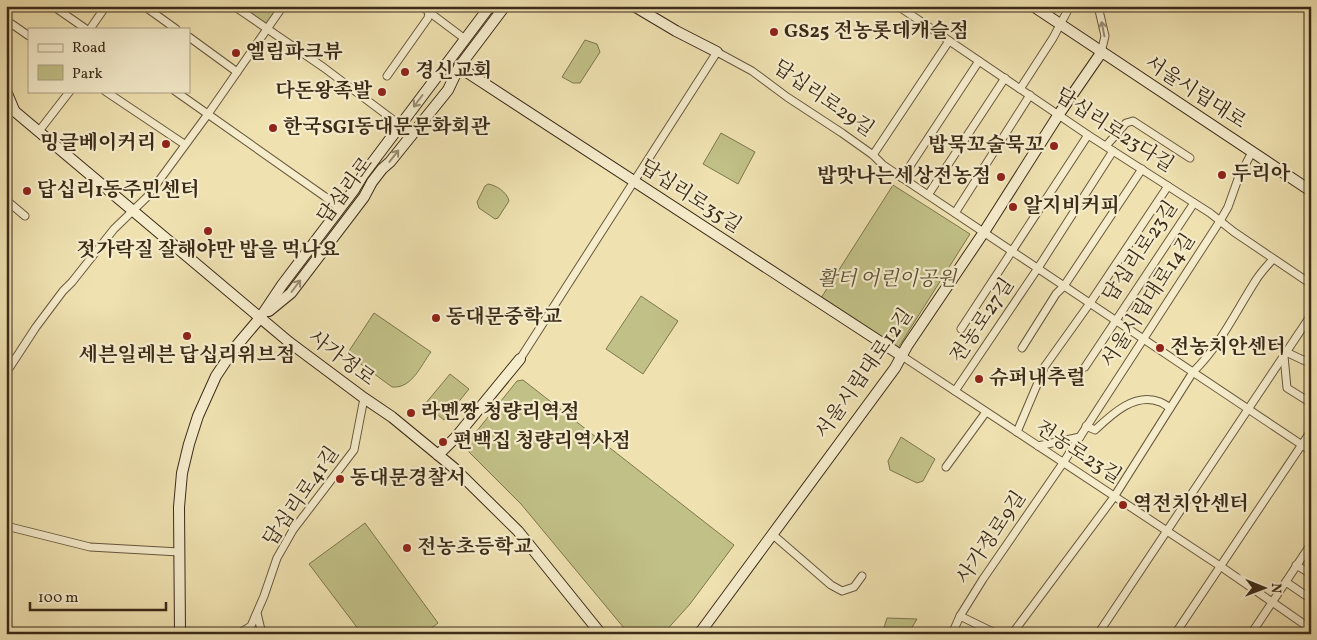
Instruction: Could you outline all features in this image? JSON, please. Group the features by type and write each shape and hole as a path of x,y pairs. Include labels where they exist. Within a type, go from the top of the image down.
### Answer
{"main road":[{"name":"답십리로","path":"180,634 179,506 182,473 194,428 216,376 400,125 490,6"},
{"name":"답십리로","path":"260,318 291,293 364,197 377,176 448,90 459,67 505,6"},
{"name":"답십리로29길","path":"634,6 676,31 718,52"},
{"name":"서울시립대로","path":"1033,6 1311,191"},
{"name":"서울시립대로12길","path":"699,634 895,368 1059,114 1101,53"},
{"name":"답십리로35길","path":"459,67 902,356"},
{"path":"6,91 9,108"},
{"name":"사가정로","path":"9,108 40,131 289,342 392,417 454,468 518,531 601,634"},
{"path":"438,455 456,437 520,360"}],"street":[{"path":"53,6 85,28"},
{"path":"91,28 106,6"},
{"path":"144,6 175,28"},
{"path":"234,6 323,67 412,134"},
{"path":"6,372 63,291 114,230 147,197 184,144 208,114 283,6"},
{"path":"420,6 429,9 466,38"},
{"path":"1020,89 1070,6"},
{"path":"1098,6 1105,36 1101,53"},
{"name":"답십리로23다길","path":"902,8 1088,135 1194,203 1311,284"},
{"path":"387,76 428,18 429,9"},
{"path":"6,20 28,35"},
{"path":"190,38 237,72"},
{"path":"873,156 949,41"},
{"path":"520,360 718,52"},
{"name":"답십리로29길","path":"718,52 752,71 787,97 842,133 883,165 984,232"},
{"path":"902,178 979,61"},
{"path":"928,195 1005,78"},
{"path":"40,131 69,92"},
{"path":"106,92 184,144"},
{"path":"176,92 340,209"},
{"path":"955,213 1030,96"},
{"path":"1106,146 1126,123 1133,120 1190,158"},
{"path":"1012,251 1088,135"},
{"path":"1038,268 1113,150"},
{"name":"서울시립대로14길","path":"1062,463 1220,221 1252,152"},
{"path":"1022,348 1056,294 1064,286 1142,169"},
{"name":"답십리로23길","path":"1090,303 1168,186"},
{"path":"6,200 25,216"},
{"name":"답십리로23길","path":"1116,320 1194,203"},
{"name":"전농로27길","path":"984,232 1311,451"},
{"name":"전농로27길","path":"961,329 1012,251"},
{"path":"1012,634 1114,497 1193,372 1204,362 1226,330 1257,278 1273,259"},
{"name":"전농로27길","path":"955,391 1038,268"},
{"path":"1017,432 1045,366 1090,303"},
{"path":"1098,634 1311,315"},
{"path":"1085,367 1116,320"},
{"path":"1285,354 1305,361 1311,361"},
{"path":"1285,354 1287,388 1311,403"},
{"name":"전농로23길","path":"902,356 1220,566 1311,630"},
{"name":"답십리로41길","path":"238,634 251,626 277,558 293,530 354,450 364,398"},
{"path":"1086,426 1095,430 1127,404 1147,399 1160,402 1170,408"},
{"path":"946,467 986,412"},
{"path":"1174,634 1311,431"},
{"path":"1038,446 1080,437"},
{"name":"사가정로9길","path":"952,634 960,616 983,579 1062,463"},
{"path":"6,526 90,547 179,552"},
{"path":"772,534 831,585 842,592 854,587 862,576"},
{"path":"1252,633 1311,544"},
{"path":"1296,565 1311,574"},
{"path":"1286,582 1308,597"},
{"path":"257,613 262,634"},
{"path":"960,616 997,634"}],"green space":[{"path":"238,6 279,6 265,26"},
{"path":"585,40 597,44 600,52 580,83 573,83 562,77"},
{"path":"721,133 755,152 738,184 703,164"},
{"path":"488,184 501,190 509,201 498,218 495,219 479,208 477,202 485,186"},
{"name":"활터 어린이공원","path":"893,185 970,234 898,348 821,298"},
{"path":"641,296 678,321 643,374 606,349"},
{"path":"374,313 431,352 415,375 399,387 392,387 347,354"},
{"path":"450,374 469,389 444,420 425,404"},
{"path":"523,380 734,545 690,604 663,634 629,634 521,504 469,452 468,442 517,381"},
{"path":"901,437 935,459 923,481 917,483 890,470 888,461"},
{"path":"365,523 438,623 424,634 362,634 309,564"},
{"path":"887,618 917,619 908,634 882,634"}],"place":[{"name":"GS25 전농롯데캐슬점","path":"774,32"},
{"name":"엘림파크뷰","path":"236,53"},
{"name":"경신교회","path":"405,72"},
{"name":"다돈왕족발","path":"382,92"},
{"name":"한국SGI동대문문화회관","path":"273,128"},
{"name":"밍글베이커리","path":"166,144"},
{"name":"밥묵꼬술묵꼬","path":"1054,146"},
{"name":"두리아","path":"1222,175"},
{"name":"밥맛나는세상전농점","path":"1001,177"},
{"name":"답십리1동주민센터","path":"27,191"},
{"name":"알지비커피","path":"1013,207"},
{"name":"젓가락질 잘해야만 밥을 먹나요","path":"208,231"},
{"name":"동대문중학교","path":"436,318"},
{"name":"세븐일레븐 답십리위브점","path":"187,336"},
{"name":"전농치안센터","path":"1160,348"},
{"name":"슈퍼내추럴","path":"979,379"},
{"name":"라멘짱 청량리역점","path":"411,413"},
{"name":"편백집 청량리역사점","path":"443,442"},
{"name":"동대문경찰서","path":"340,479"},
{"name":"역전치안센터","path":"1123,505"},
{"name":"전농초등학교","path":"407,548"}]}
